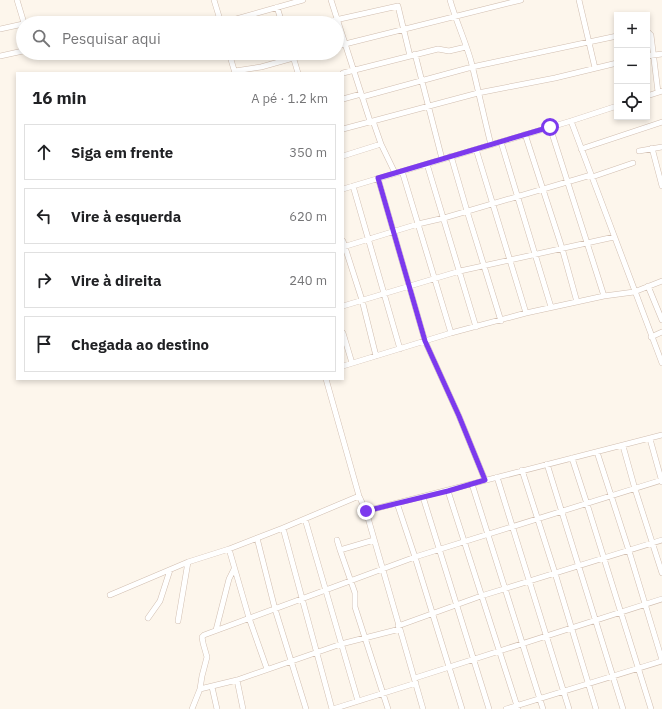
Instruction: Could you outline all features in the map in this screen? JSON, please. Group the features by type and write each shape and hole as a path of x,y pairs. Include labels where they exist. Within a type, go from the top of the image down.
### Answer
{"street":[{"path":"17,0 22,16"},
{"path":"214,0 220,16"},
{"path":"246,16 303,0"},
{"path":"331,0 336,16"},
{"path":"450,0 472,67 491,145"},
{"path":"345,44 521,0"},
{"path":"579,0 595,68"},
{"path":"344,17 398,3 404,30 422,81 442,159"},
{"path":"277,7 280,16"},
{"path":"0,29 16,25"},
{"path":"650,34 650,56 660,92 650,95"},
{"path":"344,99 422,81 472,67 614,37"},
{"path":"344,41 361,95 381,144 395,173"},
{"path":"344,73 438,49 449,51 466,47"},
{"path":"0,56 16,53"},
{"path":"650,56 662,54"},
{"path":"231,60 235,72 261,67 280,60"},
{"path":"294,60 298,72"},
{"path":"344,129 428,107 478,92 555,78 614,64"},
{"path":"344,189 614,107"},
{"path":"571,121 634,292 662,363"},
{"path":"581,149 662,122"},
{"path":"550,127 604,296"},
{"path":"526,134 542,189 562,248 577,302"},
{"path":"501,142 551,307"},
{"path":"344,156 381,144"},
{"path":"640,151 662,147"},
{"path":"652,148 662,186"},
{"path":"476,149 511,259 514,275 526,313"},
{"path":"452,156 467,211 501,321"},
{"path":"376,356 362,300 344,245 444,218 633,163"},
{"path":"427,164 476,327"},
{"path":"402,171 450,334"},
{"path":"378,178 425,341 459,416 485,480"},
{"path":"352,186 385,293 400,349"},
{"path":"344,306 460,271 614,237"},
{"path":"344,366 526,313 604,296 634,292 662,281"},
{"path":"648,286 662,320"},
{"path":"652,337 662,332"},
{"path":"344,336 352,363"},
{"path":"326,380 423,709"},
{"path":"366,511 662,435"},
{"path":"192,709 200,689 207,657 202,643 202,637 204,635 350,580 416,557 662,481 650,439"},
{"path":"623,446 662,573"},
{"path":"506,709 517,707 540,698 662,660 597,452"},
{"path":"572,458 651,709"},
{"path":"547,464 623,709"},
{"path":"522,470 539,519 596,709"},
{"path":"497,477 569,709"},
{"path":"472,484 504,590 543,709"},
{"path":"448,491 517,707"},
{"path":"110,595 188,562 229,549 360,496"},
{"path":"423,496 489,709"},
{"path":"397,503 416,557 448,667 462,709"},
{"path":"305,519 358,701"},
{"path":"282,528 333,709 383,693 448,667 662,600"},
{"path":"256,538 275,608 306,709"},
{"path":"337,540 355,593 355,607 366,637 388,709"},
{"path":"340,550 374,540"},
{"path":"200,689 237,680 341,644 399,627 481,596 662,540"},
{"path":"229,549 234,570 267,669"},
{"path":"178,620 188,562"},
{"path":"148,618 160,601 170,570"},
{"path":"216,630 229,579 234,570"},
{"path":"237,680 243,709"},
{"path":"212,686 217,709"}],"route":[{"path":"366,511 448,491 485,480 459,416 425,341 378,178 550,127"}]}
